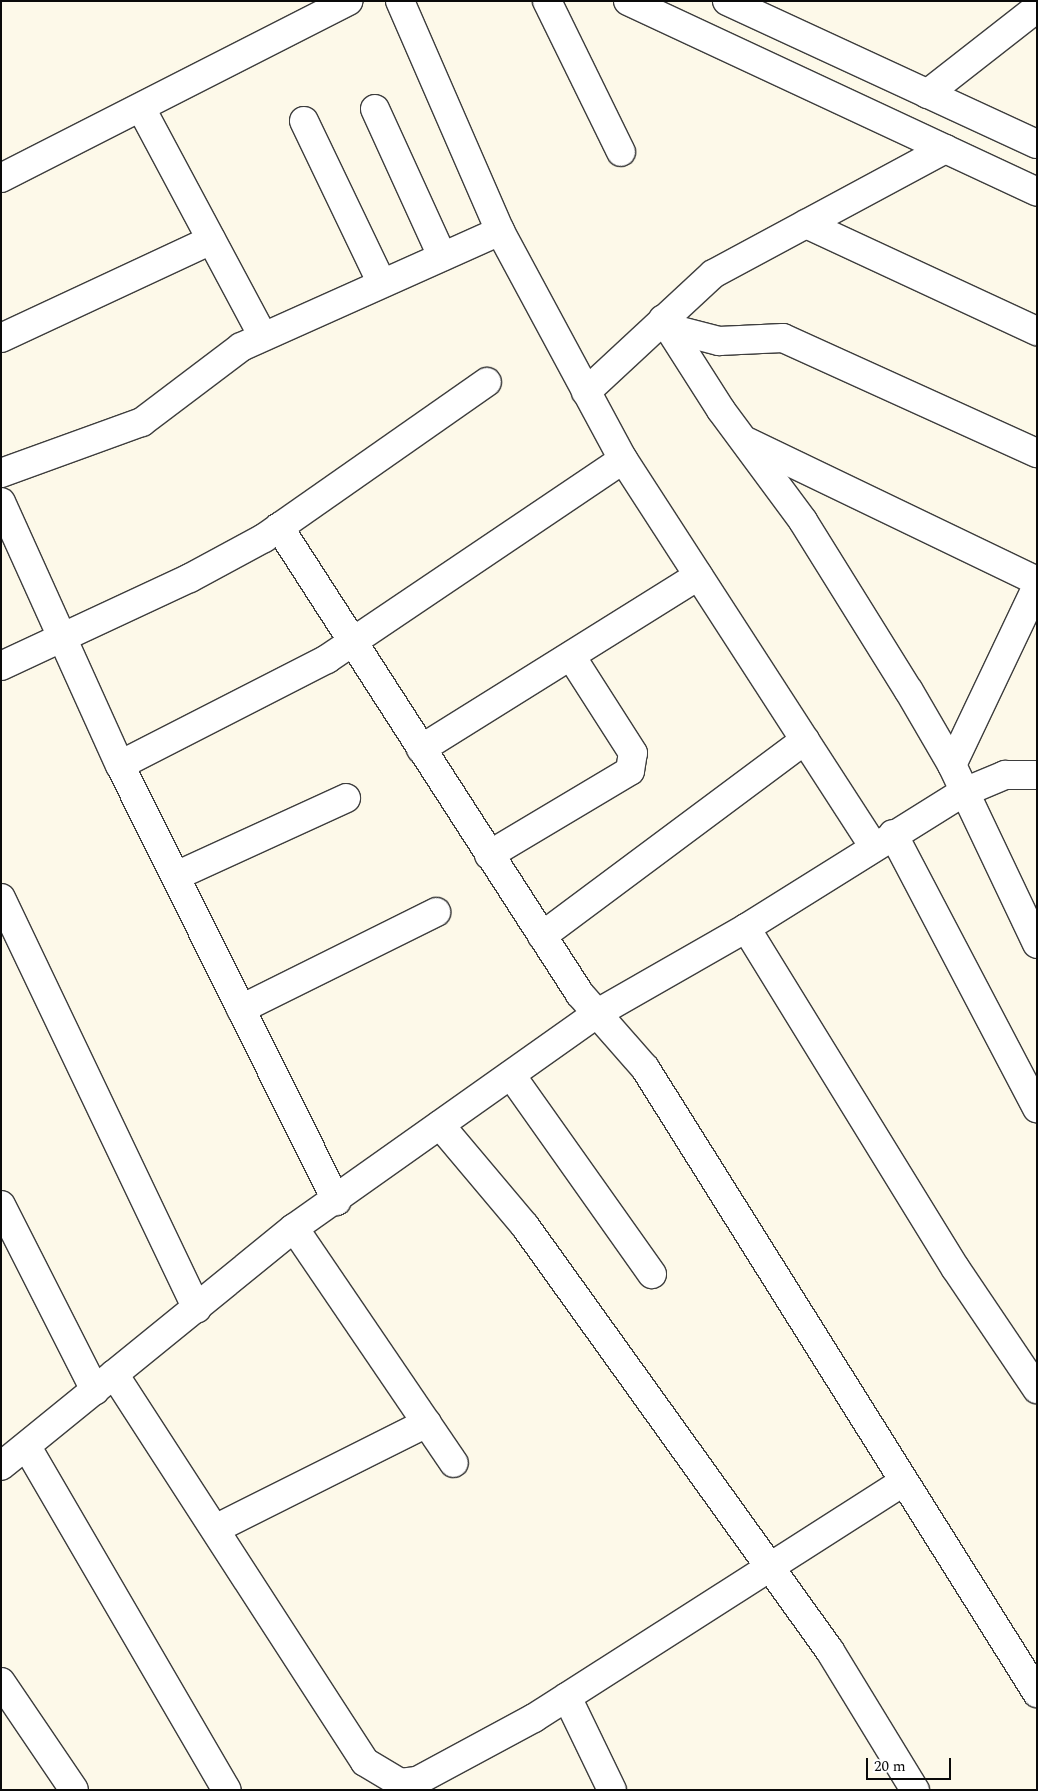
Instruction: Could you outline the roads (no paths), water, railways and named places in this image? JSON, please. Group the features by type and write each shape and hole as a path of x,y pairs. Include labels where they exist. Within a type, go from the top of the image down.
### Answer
{"street":[{"path":"1,178 349,1"},
{"path":"400,1 500,231 623,459 804,740 883,840 1037,1108"},
{"path":"547,1 621,152"},
{"path":"628,1 1037,192"},
{"path":"727,1 1037,144"},
{"path":"927,94 1037,8"},
{"path":"141,108 262,335"},
{"path":"375,109 442,256"},
{"path":"304,121 381,282"},
{"path":"586,392 666,323 713,274 946,149"},
{"path":"806,224 1037,331"},
{"path":"1,473 142,422 262,335 500,231"},
{"path":"1,338 211,240"},
{"path":"666,323 743,440 803,521 952,765 962,793 1037,944"},
{"path":"666,323 720,341 770,336 783,338 1037,453"},
{"path":"1,666 190,578 279,527 487,382"},
{"path":"743,440 1037,581"},
{"path":"120,765 250,703 352,643 623,459"},
{"path":"1,502 65,635 120,765 336,1201"},
{"path":"279,527 542,936 596,1014 646,1068 903,1482 1037,1693"},
{"path":"421,749 698,576"},
{"path":"952,765 1037,586"},
{"path":"490,855 630,772 633,754 571,656"},
{"path":"542,936 804,740"},
{"path":"1,1466 197,1309 294,1228 336,1201 596,1014 746,928 883,840 962,793 1006,775 1037,776"},
{"path":"176,876 346,798"},
{"path":"1,898 197,1309"},
{"path":"241,1009 436,912"},
{"path":"746,928 956,1269 1037,1390"},
{"path":"511,1075 652,1274"},
{"path":"440,1125 525,1226 771,1568 830,1651 915,1790"},
{"path":"1,1205 105,1382 215,1529 366,1762 383,1776 400,1784 417,1781 567,1697 903,1482"},
{"path":"294,1228 454,1463"},
{"path":"215,1529 427,1423"},
{"path":"27,1447 228,1790"},
{"path":"1,1682 9,1710 74,1790"},
{"path":"567,1697 612,1790"}]}
